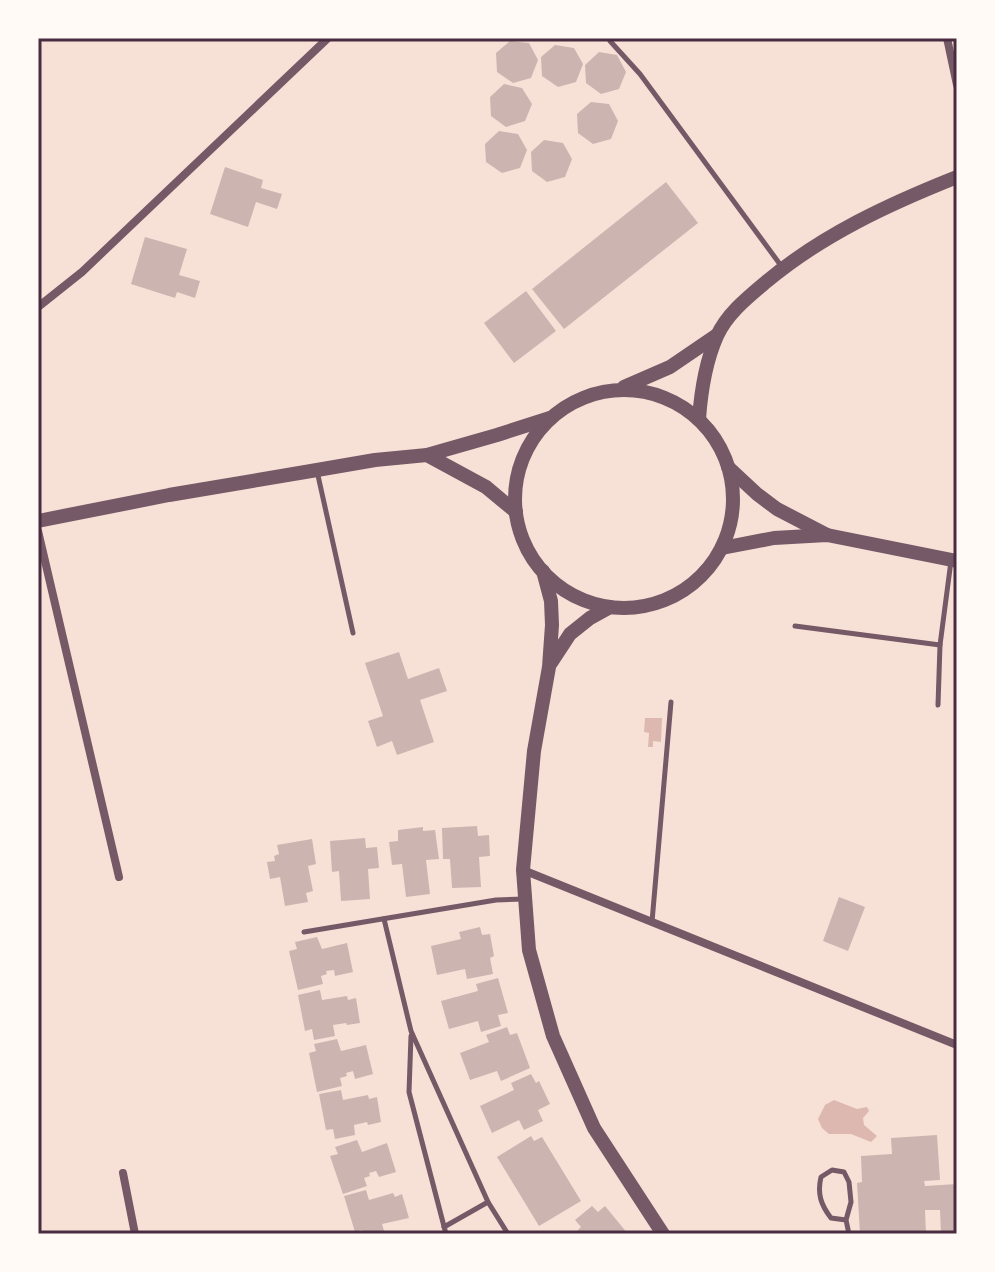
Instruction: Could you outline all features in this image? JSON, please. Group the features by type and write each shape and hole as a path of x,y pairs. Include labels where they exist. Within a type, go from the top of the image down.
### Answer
{"street":[{"path":"38,307 82,272 328,38"},
{"path":"947,38 957,85"},
{"path":"699,419 701,390 718,335 747,297 783,268 845,227 897,201 957,177"},
{"path":"619,389 670,367 718,335"},
{"path":"619,389 640,390 661,396 699,419 716,440 728,467 731,510 722,548 694,583 675,596 633,608 591,603 557,585 530,554 516,512 515,490 519,469 527,448 550,418 574,401 619,389"},
{"path":"38,521 375,460 427,455 550,418"},
{"path":"427,455 486,487 516,512"},
{"path":"728,467 777,509 827,535"},
{"path":"38,531 119,877"},
{"path":"722,548 774,538 827,535 954,561"},
{"path":"543,571 552,613 549,667 534,751 523,870 529,950 553,1036 594,1128 663,1234"},
{"path":"549,667 570,634 610,607"},
{"path":"523,870 956,1043"},
{"path":"123,1173 135,1234"}],"lane":[{"path":"610,41 640,74 783,268"},
{"path":"317,470 353,633"},
{"path":"938,705 940,645 954,561"},
{"path":"795,626 940,645"},
{"path":"652,922 671,702"},
{"path":"304,932 496,900 525,899"},
{"path":"384,919 411,1031 488,1202 508,1234"},
{"path":"411,1031 409,1092 445,1231 488,1202"},
{"path":"846,1220 831,1218 822,1206 818,1188 821,1177 832,1170 844,1172 849,1182 851,1202 846,1220 849,1234"}],"shaded area":[{"path":"645,718 662,718 661,742 653,741 653,747 648,747 649,733 644,732"},
{"path":"834,1100 857,1109 867,1107 869,1111 863,1118 864,1125 877,1136 871,1142 851,1134 829,1134 818,1119 825,1105"}],"building":[{"path":"510,41 529,43 538,60 531,78 513,83 497,72 496,53"},
{"path":"555,45 574,48 583,64 576,82 558,87 542,76 541,57"},
{"path":"599,52 617,55 626,72 619,89 601,94 586,83 585,65"},
{"path":"504,84 522,88 532,104 525,121 506,127 491,116 490,97"},
{"path":"591,102 609,104 618,121 611,139 593,144 578,133 577,114"},
{"path":"499,131 518,134 527,150 520,168 502,173 486,162 485,144"},
{"path":"544,140 563,143 572,159 565,177 547,182 532,171 531,152"},
{"path":"225,167 263,180 261,188 282,194 277,209 256,202 248,227 210,214"},
{"path":"666,182 698,223 564,329 532,289"},
{"path":"145,237 187,249 179,275 200,281 195,298 177,292 175,298 131,284"},
{"path":"526,291 556,331 514,363 484,323"},
{"path":"399,652 408,679 439,668 447,691 420,700 434,742 397,755 392,741 377,747 368,721 383,716 365,663"},
{"path":"477,826 478,836 489,835 490,856 479,857 481,887 452,888 450,859 443,859 442,828"},
{"path":"423,827 423,831 435,830 439,859 426,860 430,894 406,897 402,864 392,865 389,842 398,841 398,830"},
{"path":"365,838 366,848 377,847 379,868 368,869 370,899 341,901 339,871 332,872 330,841"},
{"path":"312,839 316,864 308,866 313,891 306,893 308,902 285,906 280,877 270,879 267,862 275,861 274,856 279,854 277,845"},
{"path":"839,897 865,907 848,951 823,941"},
{"path":"480,927 482,935 490,934 493,974 467,979 465,969 437,975 431,946 461,939 459,932"},
{"path":"317,937 322,949 347,943 353,972 335,976 334,970 326,971 327,974 321,976 323,984 298,990 289,951 297,949 295,942"},
{"path":"498,978 508,1013 498,1015 501,1026 481,1032 478,1021 449,1029 441,1001 478,991 476,984"},
{"path":"320,990 322,1000 347,996 348,1000 356,998 360,1023 333,1025 335,1036 314,1040 312,1029 305,1031 298,995"},
{"path":"507,1027 510,1035 517,1033 530,1068 501,1081 497,1071 470,1080 460,1053 489,1042 486,1035"},
{"path":"337,1039 341,1051 366,1045 373,1074 355,1079 353,1071 346,1073 347,1076 340,1078 342,1086 317,1092 309,1053 316,1051 314,1044"},
{"path":"531,1074 536,1083 539,1081 550,1104 538,1110 543,1121 524,1130 519,1120 492,1133 480,1106 514,1090 511,1083"},
{"path":"341,1090 343,1100 368,1095 369,1099 377,1097 381,1122 354,1125 355,1135 335,1139 333,1129 326,1130 319,1094"},
{"path":"937,1135 940,1180 924,1181 925,1186 957,1184 957,1233 941,1234 940,1210 925,1210 926,1234 860,1234 857,1183 862,1182 861,1156 892,1154 891,1138"},
{"path":"531,1136 534,1141 542,1137 581,1201 539,1226 497,1157"},
{"path":"357,1140 362,1152 387,1143 396,1172 379,1177 376,1171 369,1173 370,1176 364,1178 367,1186 343,1194 330,1156 338,1154 335,1147"},
{"path":"366,1190 369,1200 393,1193 395,1197 402,1194 409,1218 382,1224 385,1234 364,1234 362,1230 355,1232 344,1196"},
{"path":"592,1206 598,1212 605,1206 628,1234 574,1234 581,1227 575,1220"}]}
